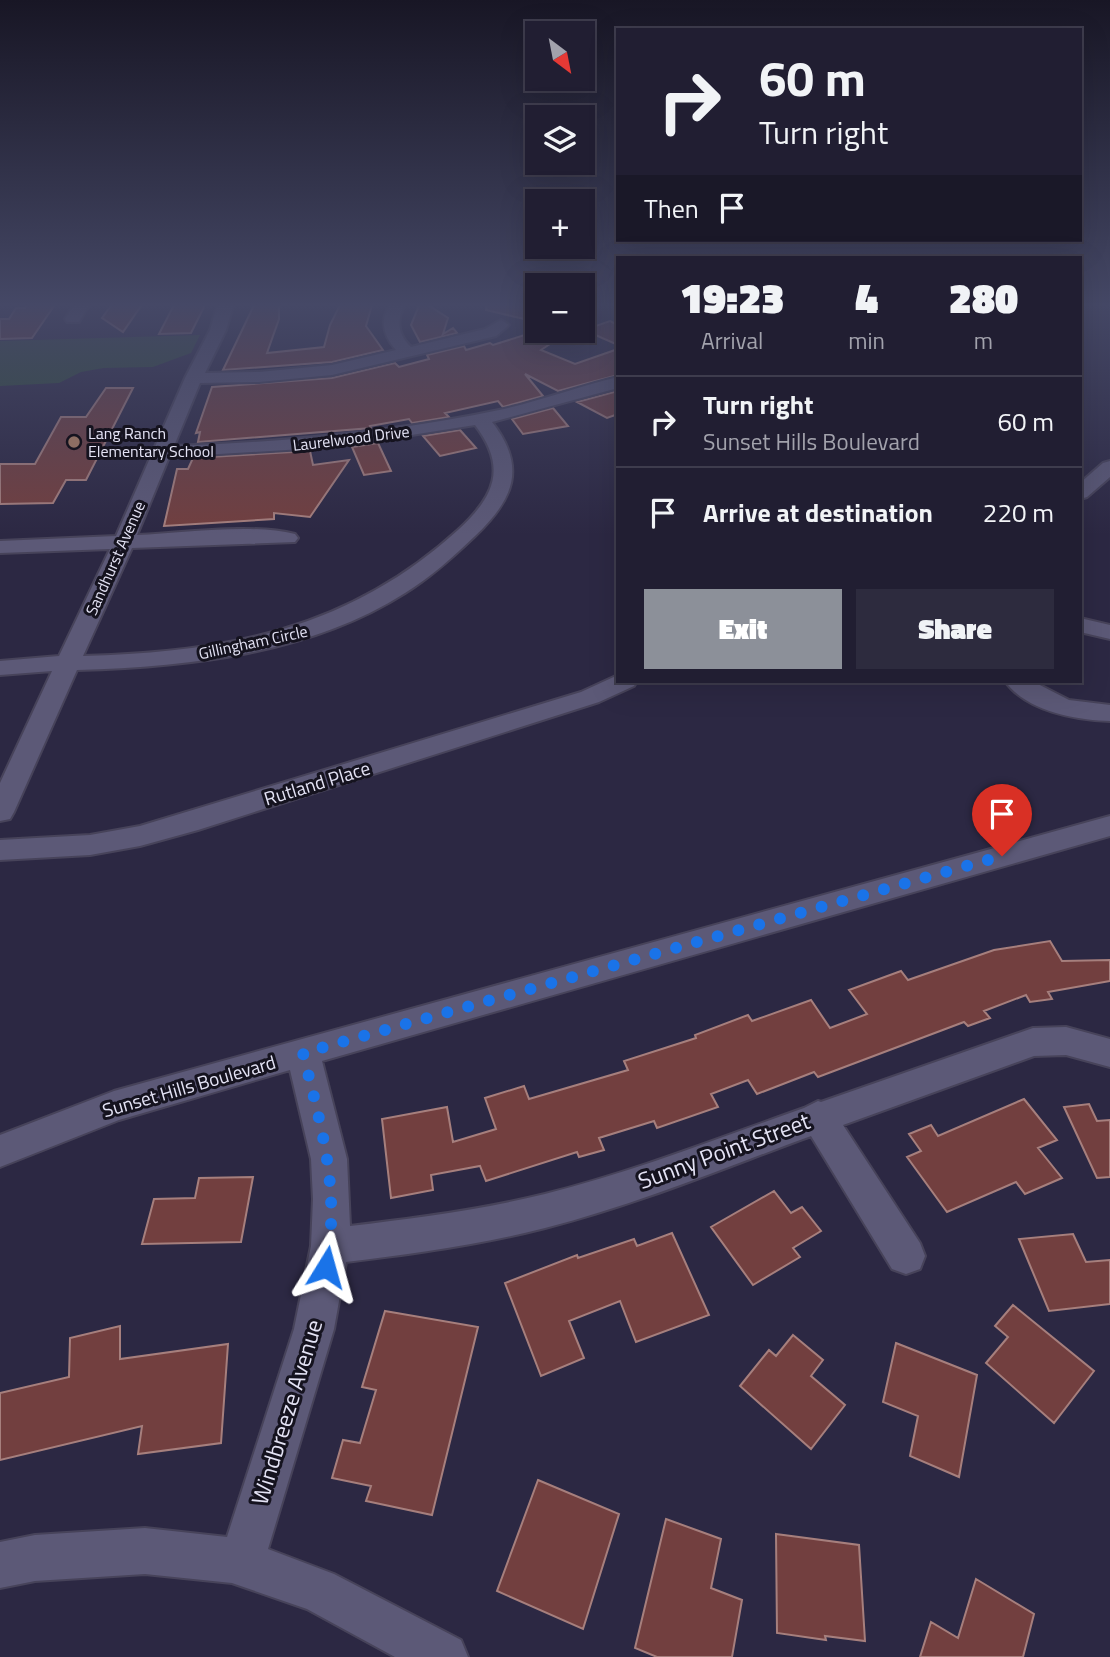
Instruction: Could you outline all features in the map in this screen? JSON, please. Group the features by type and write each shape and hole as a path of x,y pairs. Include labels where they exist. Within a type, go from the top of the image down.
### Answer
{"street":[{"name":"Sandhurst Avenue","path":"0,812 124,541 193,380"},
{"name":"Laurelwood Drive","path":"162,452 249,450 326,443 479,418 574,396 616,383"},
{"name":"Gillingham Circle","path":"0,668 170,657 262,643 304,632 385,598 419,577 447,555 496,498 503,481 504,456 492,432 479,418"},
{"path":"1082,491 1110,467"},
{"path":"0,547 251,536 288,538"},
{"path":"1082,625 1110,632"},
{"name":"Rutland Place","path":"0,850 90,845 188,823 590,697 621,683"},
{"path":"1020,683 1037,696 1078,710 1110,713"},
{"path":"1078,710 1083,719 1110,730"},
{"name":"Sunset Hills Boulevard","path":"0,1151 114,1106 1110,826"},
{"name":"Sunny Point Street","path":"330,1246 445,1233 546,1211 623,1188 818,1116 1033,1042 1066,1041 1110,1053"},
{"name":"Windbreeze Avenue","path":"241,1563 314,1329 330,1246 332,1199 329,1159 303,1053"},
{"path":"818,1116 906,1256"},
{"path":"0,1565 35,1558 145,1551 241,1563 318,1590 444,1657"}],"green space":[{"path":"0,380 64,380 59,383 0,386"}],"building":[{"path":"301,380 530,380 543,396 503,407 498,401 445,413 449,417 412,423 409,419 370,426 371,428 198,442 200,432 196,433 212,387"},
{"path":"537,380 598,380 558,391"},
{"path":"106,388 133,388 86,480 66,480 53,503 0,504 0,464 35,464 61,417 86,417"},
{"path":"616,392 616,415 607,418 577,402"},
{"path":"553,408 568,426 523,434 512,419"},
{"path":"460,430 476,448 440,456 423,436"},
{"path":"378,443 391,471 364,475 352,447"},
{"path":"310,451 313,465 349,460 310,517 274,513 274,519 164,526 177,469 188,469 193,458"},
{"path":"1050,941 1062,961 1110,960 1110,981 1048,992 1052,999 1030,1002 1026,995 984,1011 990,1018 968,1026 964,1022 818,1077 814,1072 757,1094 748,1080 711,1094 718,1107 657,1128 654,1121 599,1138 604,1150 579,1157 577,1152 486,1181 480,1166 431,1175 433,1190 391,1198 382,1119 447,1107 453,1142 496,1129 485,1098 524,1086 529,1099 628,1070 624,1061 696,1038 695,1035 748,1015 752,1021 811,1000 830,1028 867,1014 849,990 901,971 908,980 994,950"},
{"path":"1024,1099 1057,1140 1038,1148 1062,1178 1025,1194 1016,1182 947,1212 907,1157 921,1151 909,1134 931,1125 938,1136"},
{"path":"1089,1104 1097,1121 1110,1120 1110,1177 1097,1178 1064,1107"},
{"path":"253,1177 241,1242 142,1244 154,1199 195,1198 199,1178"},
{"path":"774,1191 791,1213 802,1207 821,1231 793,1248 800,1257 753,1285 711,1227"},
{"path":"672,1233 709,1315 636,1342 620,1301 569,1321 584,1358 541,1376 505,1283 577,1255 578,1258 634,1239 637,1246"},
{"path":"1073,1234 1086,1262 1110,1260 1110,1304 1049,1311 1019,1239"},
{"path":"1013,1305 1094,1371 1054,1423 986,1363 1008,1337 995,1326"},
{"path":"385,1311 478,1327 432,1515 366,1501 371,1486 332,1478 343,1440 360,1443 376,1390 362,1387"},
{"path":"120,1326 120,1359 228,1344 221,1443 138,1454 142,1426 0,1460 0,1393 69,1377 70,1338"},
{"path":"793,1335 823,1360 811,1376 845,1405 811,1449 740,1386 769,1350 776,1356"},
{"path":"896,1343 977,1375 959,1477 910,1456 918,1416 883,1402"},
{"path":"538,1480 619,1514 583,1629 497,1591"},
{"path":"666,1519 721,1539 711,1588 742,1600 732,1657 657,1657 635,1648"},
{"path":"776,1534 859,1545 865,1641 825,1636 826,1640 777,1633"},
{"path":"976,1579 1034,1614 1023,1657 920,1657 931,1622 958,1638"}],"place":[{"name":"Lang Ranch Elementary School","path":"74,442"}],"route":[{"path":"326,1267 330,1246 332,1199 329,1159 303,1053 1002,856"}]}
